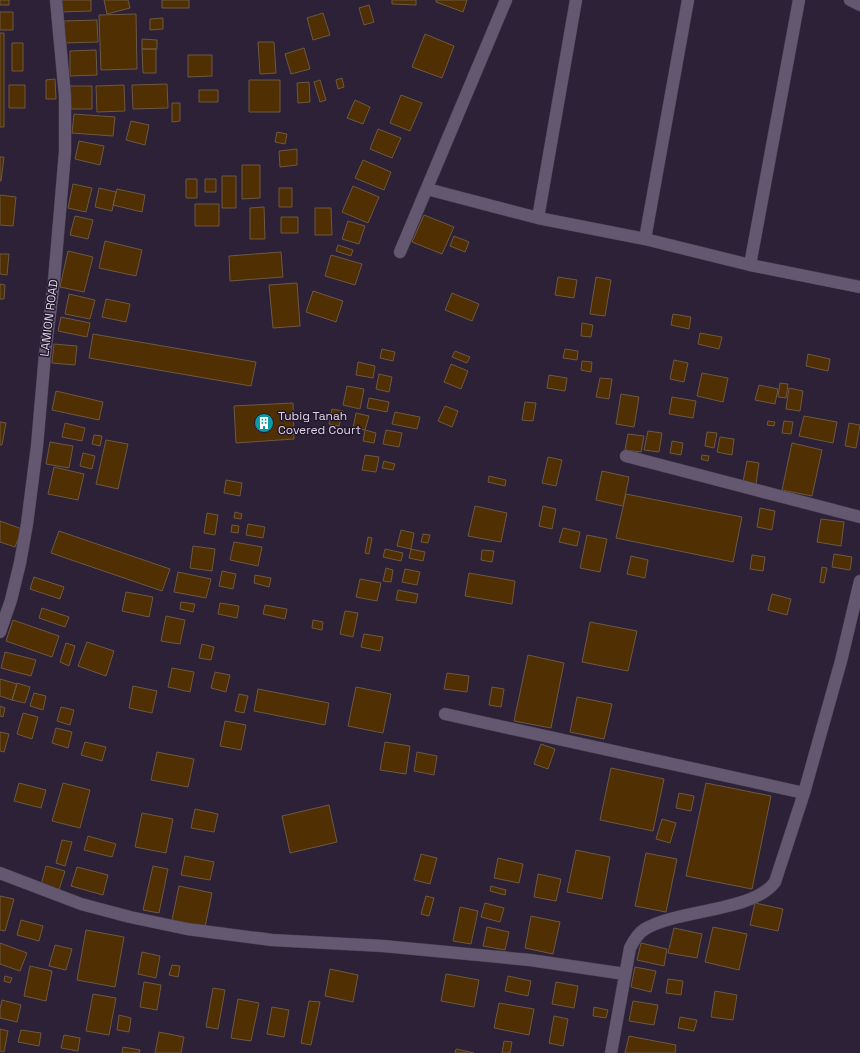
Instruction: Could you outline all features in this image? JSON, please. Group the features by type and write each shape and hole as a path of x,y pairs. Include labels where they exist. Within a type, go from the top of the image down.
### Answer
{"street":[{"name":"LAMION ROAD","path":"0,632 11,600 20,563 26,524 37,446 45,354 55,273 65,152 65,96 56,0"},
{"path":"400,252 506,0"},
{"path":"538,218 576,0"},
{"path":"645,239 688,0"},
{"path":"750,265 799,0"},
{"path":"850,0 860,5"},
{"path":"427,189 538,218 645,239 750,265 860,287"},
{"path":"626,456 860,517"},
{"path":"611,1053 630,948 637,936 645,929 659,923 740,902 760,895 770,889 775,882 804,793 841,661 860,581"},
{"path":"445,714 804,793"},
{"path":"0,873 81,904 130,917 187,929 272,940 383,946 530,960 625,974"}],"building":[{"path":"0,0 9,0 9,5 0,5"},
{"path":"59,0 91,0 91,11 59,12"},
{"path":"104,0 128,0 130,8 107,14"},
{"path":"162,0 189,0 189,8 162,8"},
{"path":"392,0 416,0 416,5 392,4"},
{"path":"436,0 467,0 463,12 436,2"},
{"path":"369,5 374,22 364,25 359,8"},
{"path":"0,12 13,12 13,30 0,30"},
{"path":"323,13 330,35 313,40 307,18"},
{"path":"136,14 137,69 101,70 99,15"},
{"path":"163,18 163,29 150,30 150,19"},
{"path":"97,20 98,42 64,43 64,21"},
{"path":"0,33 4,33 4,127 0,127"},
{"path":"425,34 454,46 442,78 412,67"},
{"path":"142,39 157,40 157,49 142,49"},
{"path":"258,42 274,42 276,73 260,74"},
{"path":"12,43 23,43 23,71 12,71"},
{"path":"304,48 310,69 291,74 285,54"},
{"path":"142,49 156,49 156,73 143,73"},
{"path":"96,50 97,75 70,76 70,51"},
{"path":"188,55 212,55 212,76 188,77"},
{"path":"342,78 344,87 338,89 336,80"},
{"path":"55,79 56,99 46,99 46,80"},
{"path":"249,80 280,80 280,112 249,112"},
{"path":"320,80 326,100 320,102 314,82"},
{"path":"309,82 310,102 298,103 297,83"},
{"path":"167,84 168,108 133,109 132,85"},
{"path":"9,85 25,85 25,108 9,108"},
{"path":"124,85 125,111 97,112 96,86"},
{"path":"70,86 92,86 92,109 71,109"},
{"path":"199,90 218,90 218,102 199,102"},
{"path":"401,95 422,103 410,131 390,123"},
{"path":"355,100 370,107 363,124 347,118"},
{"path":"172,103 180,103 180,121 172,122"},
{"path":"74,114 115,117 113,136 72,133"},
{"path":"131,121 149,125 145,145 126,140"},
{"path":"378,129 401,138 392,158 370,149"},
{"path":"277,132 287,134 285,144 275,142"},
{"path":"79,141 104,146 100,165 75,159"},
{"path":"297,149 297,165 280,167 279,151"},
{"path":"0,157 4,157 1,181 0,181"},
{"path":"363,160 391,172 384,190 355,178"},
{"path":"242,165 260,165 260,198 242,199"},
{"path":"222,176 236,176 236,208 222,208"},
{"path":"186,179 197,179 197,198 186,198"},
{"path":"205,179 216,179 216,192 205,192"},
{"path":"73,184 92,188 86,212 68,208"},
{"path":"353,186 379,197 368,223 342,212"},
{"path":"99,188 116,192 112,211 95,207"},
{"path":"279,188 292,188 292,207 279,207"},
{"path":"117,189 145,195 142,212 113,205"},
{"path":"0,195 16,197 13,226 0,225"},
{"path":"195,204 219,204 219,226 195,226"},
{"path":"264,207 265,239 250,239 250,208"},
{"path":"315,208 331,208 332,235 315,235"},
{"path":"424,215 454,227 442,254 412,242"},
{"path":"75,216 93,220 88,239 70,235"},
{"path":"281,217 298,217 298,233 281,233"},
{"path":"348,221 365,226 359,244 342,239"},
{"path":"454,236 469,242 465,252 450,246"},
{"path":"105,241 142,250 136,276 99,268"},
{"path":"338,245 353,250 351,256 336,251"},
{"path":"68,251 93,257 84,292 60,287"},
{"path":"281,252 283,277 230,281 229,256"},
{"path":"0,254 9,254 7,275 0,274"},
{"path":"331,255 362,264 355,285 325,276"},
{"path":"558,277 577,280 574,298 555,295"},
{"path":"596,277 611,280 605,316 590,314"},
{"path":"297,283 300,326 273,328 269,285"},
{"path":"0,284 5,285 4,299 0,299"},
{"path":"313,291 343,301 336,322 306,312"},
{"path":"452,293 479,304 472,321 445,310"},
{"path":"69,294 95,300 90,319 65,314"},
{"path":"106,299 130,304 126,322 102,317"},
{"path":"673,314 691,317 689,329 671,325"},
{"path":"61,317 90,323 87,337 58,331"},
{"path":"582,323 593,325 591,337 581,336"},
{"path":"700,333 722,337 719,349 698,344"},
{"path":"93,334 256,362 251,386 89,358"},
{"path":"54,344 77,346 75,365 52,363"},
{"path":"382,349 395,352 393,361 380,358"},
{"path":"565,349 578,351 577,360 563,358"},
{"path":"455,351 470,357 467,363 452,357"},
{"path":"808,354 830,359 828,371 806,366"},
{"path":"674,360 688,363 684,382 670,379"},
{"path":"582,361 592,362 591,372 581,370"},
{"path":"358,362 375,366 373,378 356,375"},
{"path":"451,364 468,371 461,389 444,382"},
{"path":"702,373 728,378 723,402 697,396"},
{"path":"379,374 392,377 389,392 376,389"},
{"path":"549,375 567,378 565,391 547,388"},
{"path":"600,378 612,379 609,399 596,397"},
{"path":"780,383 788,384 786,398 778,397"},
{"path":"759,385 778,389 775,404 755,400"},
{"path":"347,386 364,389 360,409 343,405"},
{"path":"789,388 803,391 800,411 786,409"},
{"path":"56,391 103,402 99,420 52,410"},
{"path":"621,394 639,397 634,427 616,424"},
{"path":"672,397 696,401 693,418 669,414"},
{"path":"369,398 389,402 387,412 367,408"},
{"path":"525,402 536,403 533,421 522,420"},
{"name":"Tubig Tanah Covered Court","path":"293,403 294,439 236,443 234,406"},
{"path":"445,406 458,411 452,427 438,421"},
{"path":"332,409 343,411 339,426 329,424"},
{"path":"395,412 420,417 417,429 392,424"},
{"path":"356,413 369,416 365,430 353,428"},
{"path":"804,416 837,422 833,443 799,436"},
{"path":"768,421 775,422 774,426 767,425"},
{"path":"784,421 793,422 791,434 782,433"},
{"path":"0,422 6,423 2,445 0,445"},
{"path":"65,423 85,428 82,441 62,437"},
{"path":"849,423 860,425 856,448 845,446"},
{"path":"365,430 376,433 374,443 363,441"},
{"path":"386,430 402,433 399,447 383,444"},
{"path":"648,431 662,433 659,452 644,450"},
{"path":"707,432 717,433 714,448 705,446"},
{"path":"628,434 644,436 641,452 625,450"},
{"path":"94,435 102,436 100,446 92,444"},
{"path":"720,437 734,439 732,455 717,452"},
{"path":"106,440 128,444 118,489 96,484"},
{"path":"672,441 683,443 681,455 670,453"},
{"path":"50,442 73,446 69,468 46,464"},
{"path":"792,443 822,450 812,496 782,490"},
{"path":"83,453 95,456 92,469 80,466"},
{"path":"365,455 379,457 376,472 362,470"},
{"path":"702,455 709,456 708,461 701,459"},
{"path":"548,457 562,460 556,486 542,483"},
{"path":"384,461 395,464 393,470 382,468"},
{"path":"747,461 759,463 756,484 743,482"},
{"path":"54,467 84,474 78,500 48,494"},
{"path":"602,471 629,477 623,506 596,500"},
{"path":"489,476 506,480 505,486 488,482"},
{"path":"226,480 242,483 240,496 224,493"},
{"path":"626,494 742,517 733,562 616,538"},
{"path":"475,506 507,513 501,542 468,536"},
{"path":"543,506 556,509 552,529 539,526"},
{"path":"760,508 775,511 772,530 757,527"},
{"path":"235,512 242,514 241,519 234,518"},
{"path":"207,513 218,515 215,535 204,533"},
{"path":"821,519 844,522 841,546 817,542"},
{"path":"0,521 22,529 15,547 0,542"},
{"path":"248,524 265,527 263,538 246,535"},
{"path":"232,525 239,526 238,533 231,532"},
{"path":"563,528 580,532 577,546 559,542"},
{"path":"401,530 414,533 411,549 397,546"},
{"path":"59,531 170,569 162,591 51,553"},
{"path":"423,534 430,535 428,543 421,542"},
{"path":"587,535 607,539 600,572 580,568"},
{"path":"368,537 372,538 369,554 365,553"},
{"path":"234,542 262,547 258,566 230,560"},
{"path":"193,546 215,549 212,571 190,568"},
{"path":"385,549 403,553 401,561 383,557"},
{"path":"411,549 425,552 423,561 409,558"},
{"path":"482,550 494,551 492,562 481,560"},
{"path":"834,554 852,557 850,570 832,567"},
{"path":"752,555 765,557 763,571 750,569"},
{"path":"631,556 648,560 645,578 627,574"},
{"path":"822,567 827,568 824,583 820,582"},
{"path":"386,568 393,570 391,582 383,581"},
{"path":"405,569 420,572 417,585 402,582"},
{"path":"222,571 236,574 233,589 219,586"},
{"path":"178,572 211,579 206,598 174,592"},
{"path":"469,573 515,581 512,604 465,596"},
{"path":"255,575 271,578 269,587 254,583"},
{"path":"34,577 64,587 60,599 30,589"},
{"path":"360,579 381,583 377,601 356,597"},
{"path":"398,590 418,594 416,603 396,600"},
{"path":"126,592 153,597 149,617 122,611"},
{"path":"772,594 791,599 787,615 768,610"},
{"path":"181,602 195,604 193,612 180,609"},
{"path":"220,603 239,606 237,618 218,614"},
{"path":"265,605 287,609 285,619 263,614"},
{"path":"42,608 69,617 65,627 39,618"},
{"path":"345,611 358,613 353,637 340,634"},
{"path":"166,616 185,620 180,644 161,641"},
{"path":"13,620 59,636 52,657 6,641"},
{"path":"313,620 323,622 322,630 312,628"},
{"path":"590,622 637,631 628,671 582,662"},
{"path":"364,634 383,637 380,651 361,647"},
{"path":"87,642 114,651 106,676 78,666"},
{"path":"66,643 75,646 69,666 60,662"},
{"path":"202,644 214,647 211,660 199,658"},
{"path":"5,652 36,660 31,676 1,668"},
{"path":"528,655 564,663 551,728 514,721"},
{"path":"172,668 194,672 190,692 168,687"},
{"path":"215,672 230,675 226,692 211,688"},
{"path":"447,673 469,676 467,692 444,689"},
{"path":"0,679 17,684 12,700 0,696"},
{"path":"17,683 30,687 25,703 12,700"},
{"path":"133,686 157,691 152,713 129,708"},
{"path":"356,687 391,694 383,733 348,726"},
{"path":"492,687 504,689 501,707 489,705"},
{"path":"258,689 329,703 325,725 254,711"},
{"path":"34,693 46,696 43,710 30,706"},
{"path":"239,694 248,696 244,713 235,711"},
{"path":"577,697 612,704 604,739 570,732"},
{"path":"0,706 5,708 3,717 0,716"},
{"path":"61,707 74,710 70,725 57,721"},
{"path":"23,713 38,717 32,739 17,734"},
{"path":"225,721 246,725 241,750 220,746"},
{"path":"56,728 72,732 68,748 52,743"},
{"path":"0,732 9,734 4,752 0,751"},
{"path":"85,742 106,747 102,761 81,755"},
{"path":"385,742 410,746 406,774 380,770"},
{"path":"541,744 555,749 548,769 534,764"},
{"path":"157,752 194,759 188,787 151,780"},
{"path":"417,752 437,756 434,775 414,771"},
{"path":"611,768 664,779 653,831 600,820"},
{"path":"19,783 46,790 41,808 14,801"},
{"path":"63,783 90,790 80,828 52,821"},
{"path":"706,783 771,796 752,889 686,876"},
{"path":"679,793 694,796 691,811 676,808"},
{"path":"329,805 337,842 290,853 282,816"},
{"path":"195,809 218,814 214,832 191,828"},
{"path":"142,813 173,819 166,853 135,847"},
{"path":"662,819 676,823 670,843 656,839"},
{"path":"88,836 116,844 112,857 84,850"},
{"path":"62,840 72,842 65,866 56,863"},
{"path":"576,850 610,857 602,899 567,892"},
{"path":"646,853 677,859 666,912 635,906"},
{"path":"421,854 437,858 430,884 414,880"},
{"path":"185,856 214,862 210,880 181,875"},
{"path":"498,858 523,864 519,883 494,878"},
{"path":"46,866 65,871 59,890 41,885"},
{"path":"153,866 168,869 159,913 143,910"},
{"path":"77,867 108,875 103,895 71,886"},
{"path":"538,874 561,879 556,901 534,897"},
{"path":"179,886 212,893 205,927 172,920"},
{"path":"491,886 506,890 505,895 490,891"},
{"path":"0,896 14,899 5,931 0,930"},
{"path":"426,896 434,898 429,916 421,914"},
{"path":"485,903 504,908 500,922 481,917"},
{"path":"755,903 783,909 778,931 750,925"},
{"path":"460,907 478,911 471,944 453,941"},
{"path":"531,916 560,922 553,954 525,948"},
{"path":"21,920 43,926 39,941 17,935"},
{"path":"487,927 509,932 505,950 483,946"},
{"path":"713,927 747,934 739,970 705,962"},
{"path":"674,928 702,934 697,958 668,953"},
{"path":"86,930 124,937 115,987 77,980"},
{"path":"0,943 27,953 20,971 0,964"},
{"path":"641,943 667,949 664,966 637,960"},
{"path":"55,945 72,949 66,970 49,966"},
{"path":"142,952 160,956 156,978 138,974"},
{"path":"172,965 180,966 178,977 169,975"},
{"path":"30,966 52,971 46,1001 24,996"},
{"path":"635,967 656,971 651,992 631,987"},
{"path":"330,969 358,975 353,1002 325,996"},
{"path":"446,974 479,980 474,1007 441,1001"},
{"path":"5,976 12,978 10,983 4,981"},
{"path":"508,976 531,981 528,996 505,991"},
{"path":"668,979 683,981 681,995 666,993"},
{"path":"144,982 161,985 157,1010 140,1007"},
{"path":"556,982 578,986 574,1008 552,1004"},
{"path":"213,988 225,990 218,1029 206,1027"},
{"path":"715,991 737,995 733,1020 711,1017"},
{"path":"93,994 116,998 109,1035 86,1031"},
{"path":"238,999 259,1003 251,1041 231,1038"},
{"path":"2,1000 21,1005 17,1022 0,1018"},
{"path":"309,1001 320,1002 311,1045 301,1043"},
{"path":"633,1001 658,1005 654,1025 629,1021"},
{"path":"499,1003 534,1009 529,1035 494,1028"},
{"path":"272,1007 289,1010 284,1037 267,1034"},
{"path":"594,1007 608,1010 606,1018 593,1016"},
{"path":"119,1015 131,1018 129,1032 117,1030"},
{"path":"554,1016 568,1019 563,1046 549,1043"},
{"path":"680,1017 697,1020 694,1031 678,1028"},
{"path":"0,1029 8,1031 4,1052 0,1051"},
{"path":"21,1030 41,1033 39,1046 18,1042"},
{"path":"159,1032 184,1037 181,1053 155,1053"},
{"path":"64,1035 80,1038 78,1051 61,1048"},
{"path":"629,1036 676,1045 675,1053 625,1053"},
{"path":"504,1041 512,1042 510,1053 502,1053"},
{"path":"123,1047 140,1050 139,1053 122,1053"},
{"path":"456,1049 474,1053 455,1053"}],"place":[{"name":"Tubig Tanah Covered Court","path":"264,423"}]}
